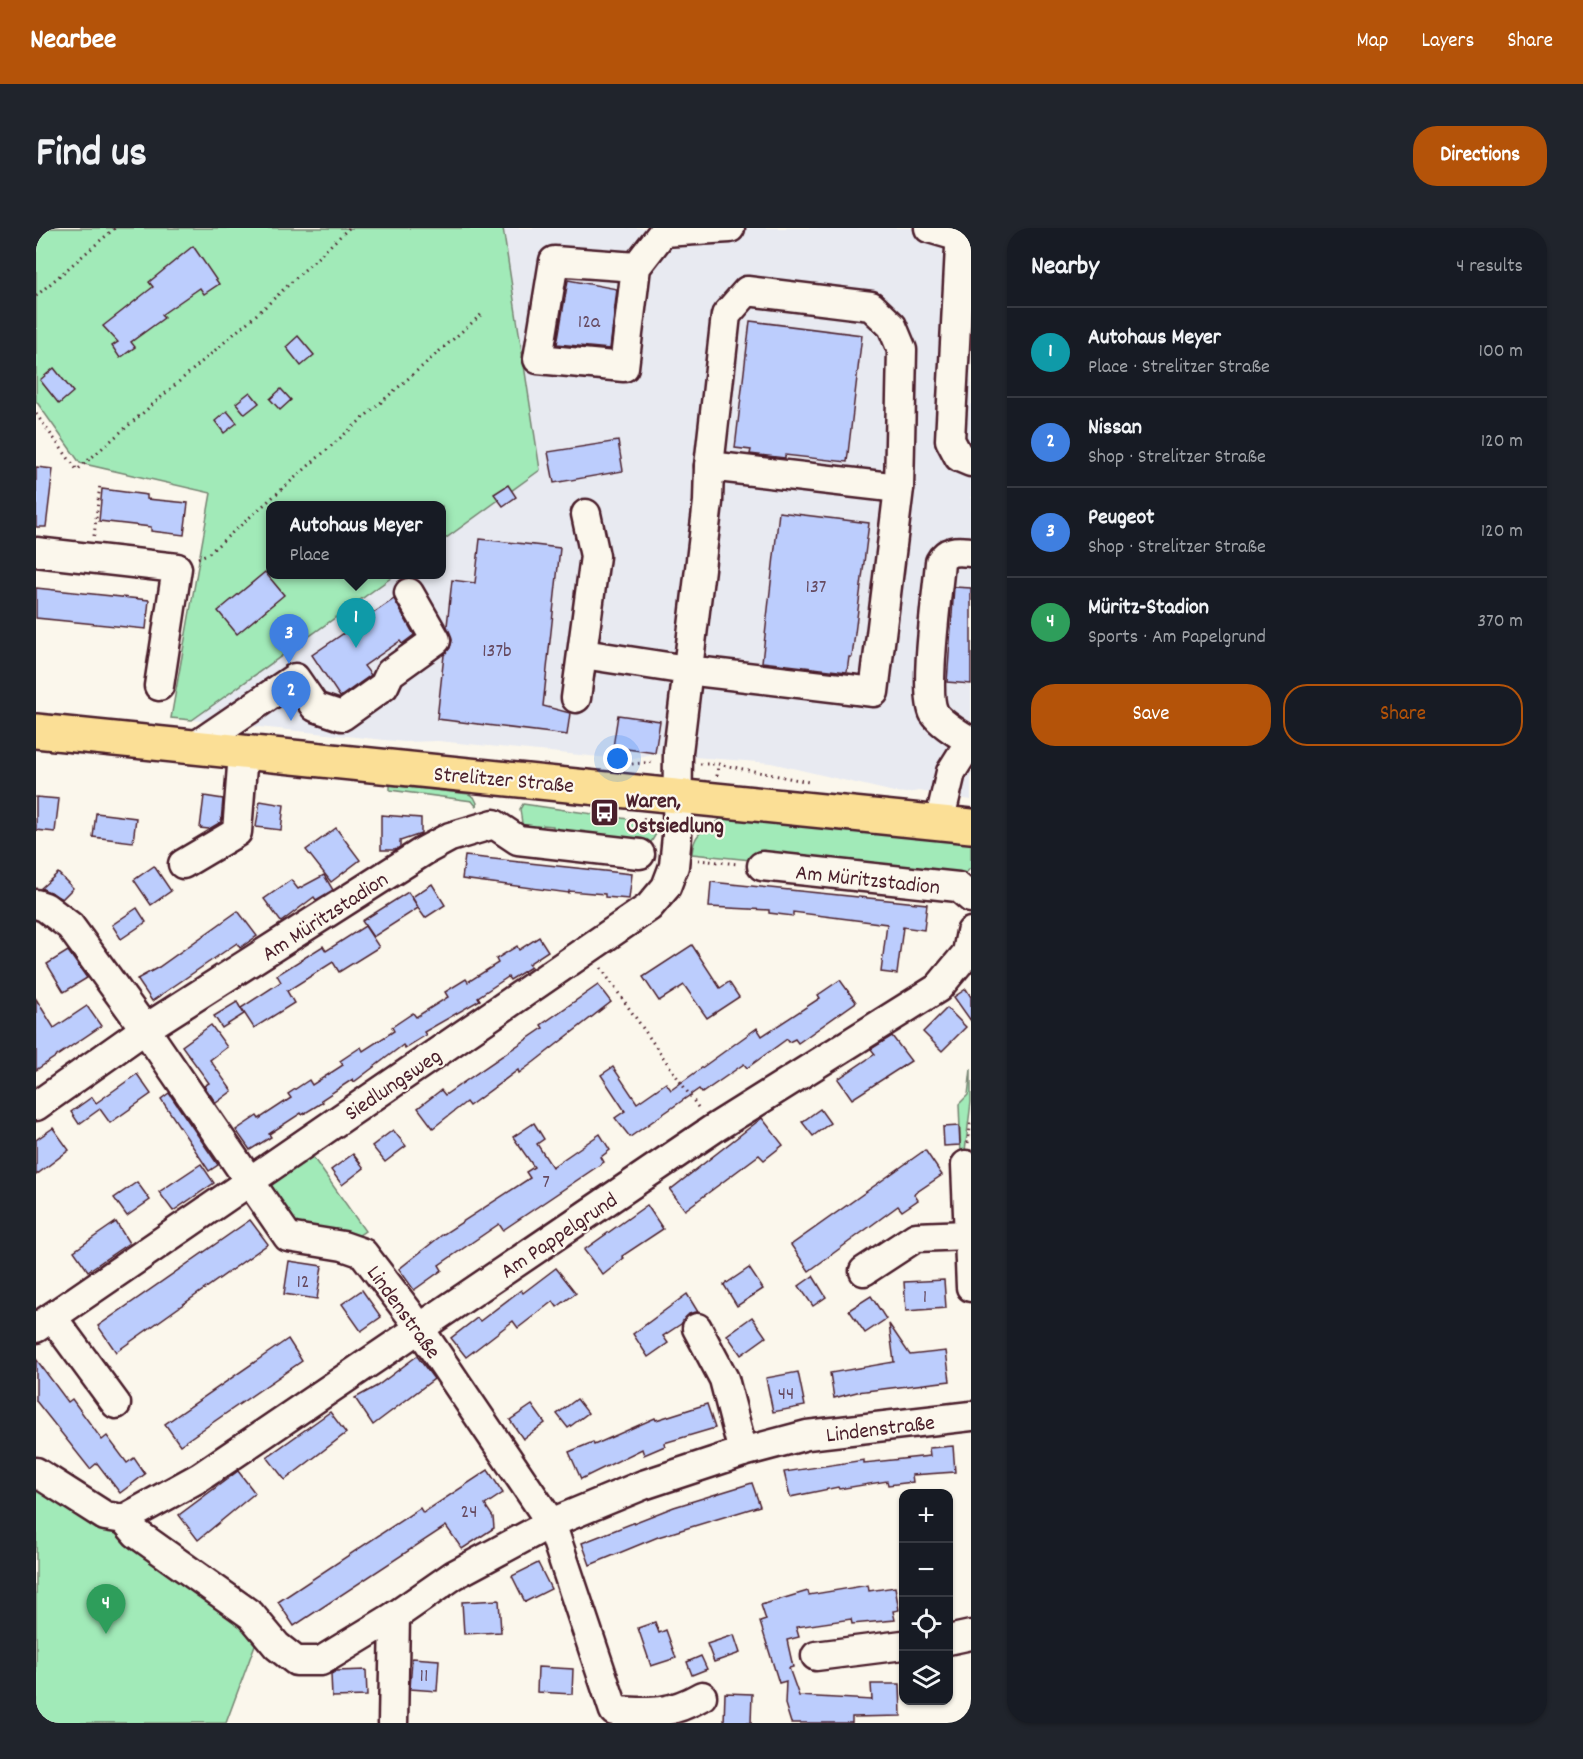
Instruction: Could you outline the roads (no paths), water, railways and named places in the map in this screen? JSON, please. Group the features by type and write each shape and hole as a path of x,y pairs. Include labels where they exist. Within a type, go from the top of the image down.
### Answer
{"main road":[{"name":"Strelitzer Straße","path":"36,731 955,824"}],"street":[{"path":"636,267 554,261 538,359 624,367 636,267 663,232 730,228"},
{"path":"929,228 964,234 950,440 959,457 971,462"},
{"name":"Siedlungsweg","path":"46,1329 588,950 658,898 671,878 675,857 678,752 708,502 709,466 726,315 747,291 871,306 892,326 902,350 899,488"},
{"path":"583,654 687,670 874,692 899,488 709,466"},
{"path":"576,698 595,556 586,514"},
{"path":"955,824 951,771 970,741 935,715 931,706 931,679 940,562 944,554 952,551 971,552"},
{"path":"36,552 177,568 159,686"},
{"path":"194,747 296,678 315,707 342,716 368,698 384,686 390,673 436,640 409,593"},
{"path":"183,864 237,832 243,753"},
{"name":"Am Müritzstadion","path":"36,1106 145,1029 424,851 450,837 494,824 518,840 640,854"},
{"name":"Am Müritzstadion","path":"762,866 958,887 971,898"},
{"name":"Lindenstraße","path":"36,904 45,907 70,926 145,1029 288,1237 343,1246 363,1254 419,1328 551,1523 614,1711 660,1714 682,1708 702,1696"},
{"name":"Am Pappelgrund","path":"124,1519 200,1477 713,1129 938,988 967,953 971,932"},
{"path":"966,1166 971,1287"},
{"path":"864,1271 916,1237 968,1235"},
{"path":"697,1328 724,1379 743,1452"},
{"path":"46,1329 116,1404"},
{"name":"Lindenstraße","path":"124,1519 136,1533 251,1615 277,1646 296,1662 321,1661 395,1616 454,1575 551,1523 643,1485 743,1452 807,1435 971,1416"},
{"path":"36,1473 105,1516 124,1519"},
{"path":"393,1723 395,1616"},
{"path":"953,1639 971,1635"},
{"path":"816,1656 899,1646"}],"place":[{"name":"Autohaus Meyer","path":"356,648"},
{"name":"Peugeot","path":"289,664"},
{"name":"Nissan","path":"291,721"},
{"name":"Waren, Ostsiedlung","path":"605,812"},
{"name":"Müritz-Stadion","path":"106,1634"}]}
